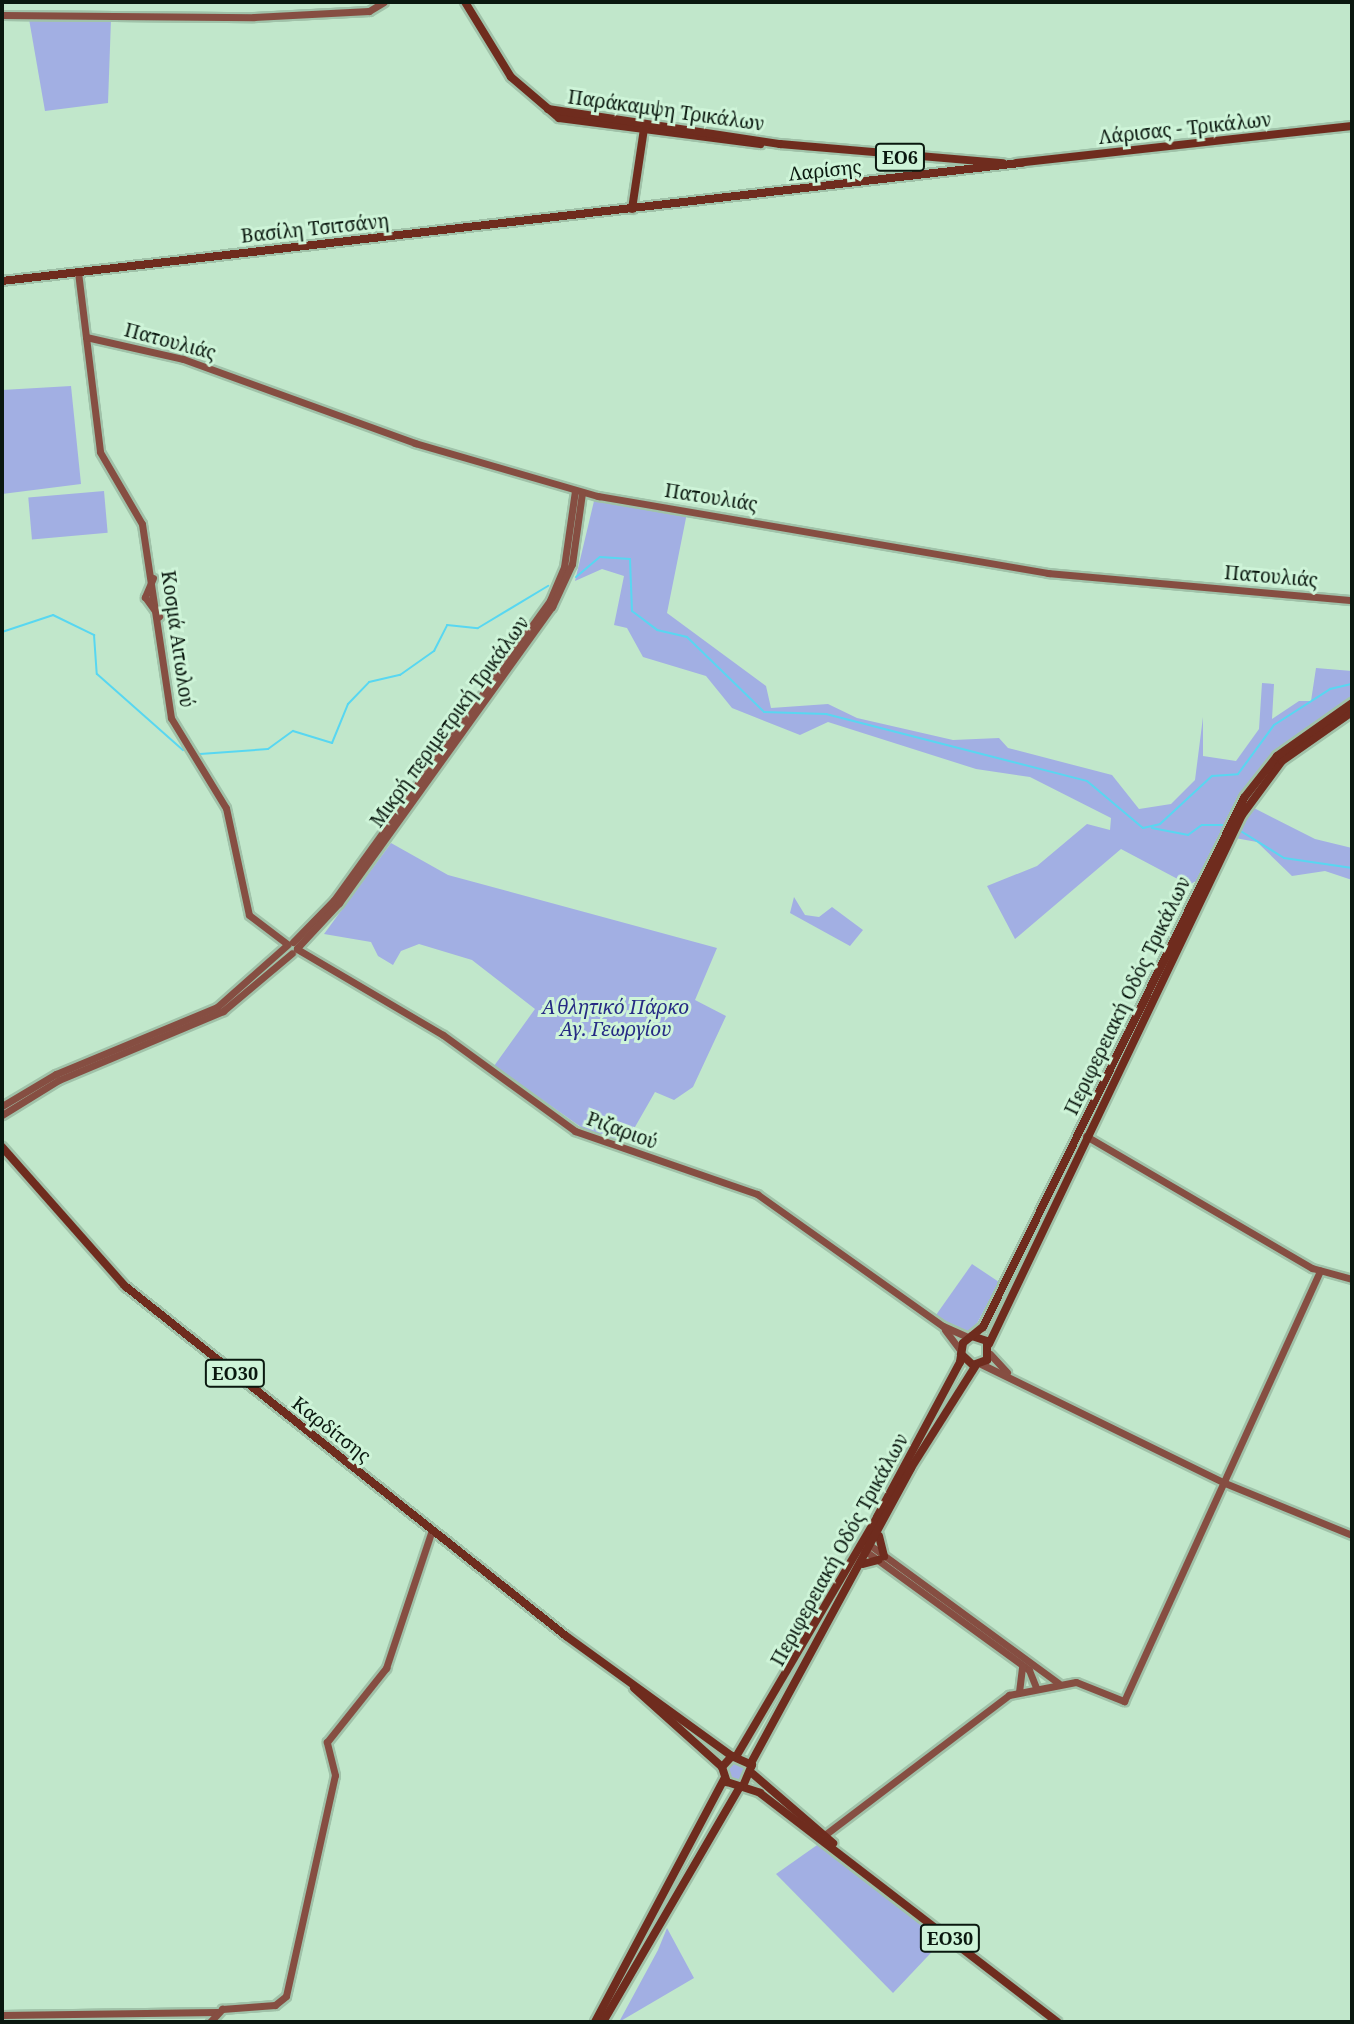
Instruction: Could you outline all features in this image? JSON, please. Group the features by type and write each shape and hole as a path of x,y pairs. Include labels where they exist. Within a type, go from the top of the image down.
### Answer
{"main road":[{"name":"Παράκαμψη Τρικάλων","path":"465,2 511,77 548,109 573,123 780,144"},
{"name":"Παράκαμψη Τρικάλων","path":"548,109 642,128 780,144 946,162 1021,163"},
{"name":"Λάρισας - Τρικάλων","path":"1021,163 1352,126"},
{"path":"632,209 642,128"},
{"path":"625,130 639,146"},
{"path":"639,146 657,133"},
{"name":"Λαρίσης","path":"632,209 1021,163"},
{"path":"635,183 638,200 660,205"},
{"path":"600,212 628,201 635,183"},
{"name":"Βασίλη Τσιτσάνη","path":"2,281 632,209"},
{"name":"Περιφερειακή Οδός Τρικάλων","path":"735,1756 861,1544 970,1337 982,1327 1244,798 1277,756 1352,703"},
{"name":"Περιφερειακή Οδός Τρικάλων","path":"989,1344 1085,1136 1256,791 1291,753 1352,712"},
{"name":"Καρδίτσης","path":"2,1147 125,1286 632,1686 721,1765"},
{"path":"970,1337 989,1344 990,1354"},
{"path":"961,1353 978,1365"},
{"name":"Περιφερειακή Οδός Τρικάλων","path":"751,1763 955,1392 990,1354"},
{"path":"860,1566 881,1558 879,1533"},
{"name":"Καρδίτσης","path":"632,1686 735,1756"},
{"path":"595,2022 724,1779 721,1765 735,1756"},
{"name":"ΕΟ30","path":"735,1756 751,1763"},
{"path":"603,2022 742,1786 753,1774 751,1763"},
{"name":"ΕΟ30","path":"753,1774 822,1837 1057,2022"},
{"name":"ΕΟ30","path":"724,1779 742,1786 822,1837"}],"street":[{"path":"2,15 254,17 369,11 384,2"},
{"name":"Κοσμά Αιτωλού","path":"78,272 100,452 140,519 161,619 171,718 231,821 249,915 292,947"},
{"name":"Πατουλιάς","path":"86,337 183,359 410,442 579,492 1048,573 1352,600"},
{"name":"Μικρή περιμετρική Τρικάλων","path":"2,1115 59,1080 206,1020 292,947 334,900 550,600 563,569 579,492"},
{"path":"153,576 145,597 161,619"},
{"name":"Μικρή περιμετρική Τρικάλων","path":"2,1107 56,1074 217,1007 292,947"},
{"name":"Ριζαριού","path":"292,947 434,1030 575,1131 757,1194 943,1326 970,1337"},
{"path":"1085,1136 1320,1271 1352,1279"},
{"path":"822,1837 1019,1692 1059,1683 1081,1682 1124,1701 1320,1271"},
{"name":"Ριζαριού","path":"943,1326 961,1353"},
{"path":"990,1354 1007,1373"},
{"path":"978,1365 1007,1373 1225,1482 1352,1535"},
{"path":"2,2015 217,2012 275,2005 286,1996 335,1775 327,1742 386,1668 432,1530"},
{"path":"861,1544 1059,1683"},
{"path":"881,1558 1022,1665 1038,1687"},
{"path":"1019,1692 1022,1665"},
{"path":"1037,1668 1038,1687"},
{"path":"210,2022 217,2012"}],"green space":[{"path":"29,19 111,19 108,103 45,111"},
{"path":"71,386 81,484 2,494 2,390"},
{"path":"104,491 108,533 32,539 28,498"},
{"path":"594,501 687,513 667,613 766,686 771,708 828,704 857,718 953,740 999,738 1008,748 1112,775 1139,809 1171,804 1195,780 1203,717 1203,756 1236,761 1259,729 1262,683 1274,684 1272,719 1299,701 1311,701 1316,668 1352,671 1352,700 1261,768 1196,881 1189,885 1121,849 1015,939 987,886 1037,866 1087,824 1110,830 1111,818 1030,777 976,769 828,722 800,735 732,708 706,676 643,657 627,628 614,625 624,576 602,569 575,581"},
{"path":"1250,806 1315,839 1352,848 1352,880 1325,871 1292,876 1257,842 1235,838"},
{"name":"Αθλητικό Πάρκο Αγ. Γεωργίου","path":"391,843 448,875 717,948 695,1000 726,1016 693,1087 674,1100 655,1092 627,1141 588,1132 494,1066 535,1009 472,960 419,944 401,951 393,965 378,956 371,942 324,934"},
{"path":"794,897 805,915 819,917 832,907 863,930 850,946 790,913"},
{"path":"972,1264 999,1282 973,1331 962,1335 936,1315"},
{"path":"737,1762 744,1765 747,1772 744,1779 737,1782 730,1779 727,1772 730,1765"},
{"path":"820,1843 945,1938 893,1993 776,1874"},
{"path":"667,1928 694,1978 619,2022 658,1950"}],"waterway":[{"path":"576,577 600,557 630,559 632,611 657,630 687,637 764,712 826,714 1087,781 1143,828 1160,824 1212,776 1238,774 1274,725 1330,689 1352,684"},
{"path":"200,754 268,749 293,731 332,743 348,704 369,682 400,675 434,651 447,625 478,628 548,586"},
{"path":"2,632 53,615 94,635 97,674 183,750"},
{"path":"1152,828 1188,835 1202,825 1224,825"},
{"path":"1239,830 1284,858 1352,868"}]}
